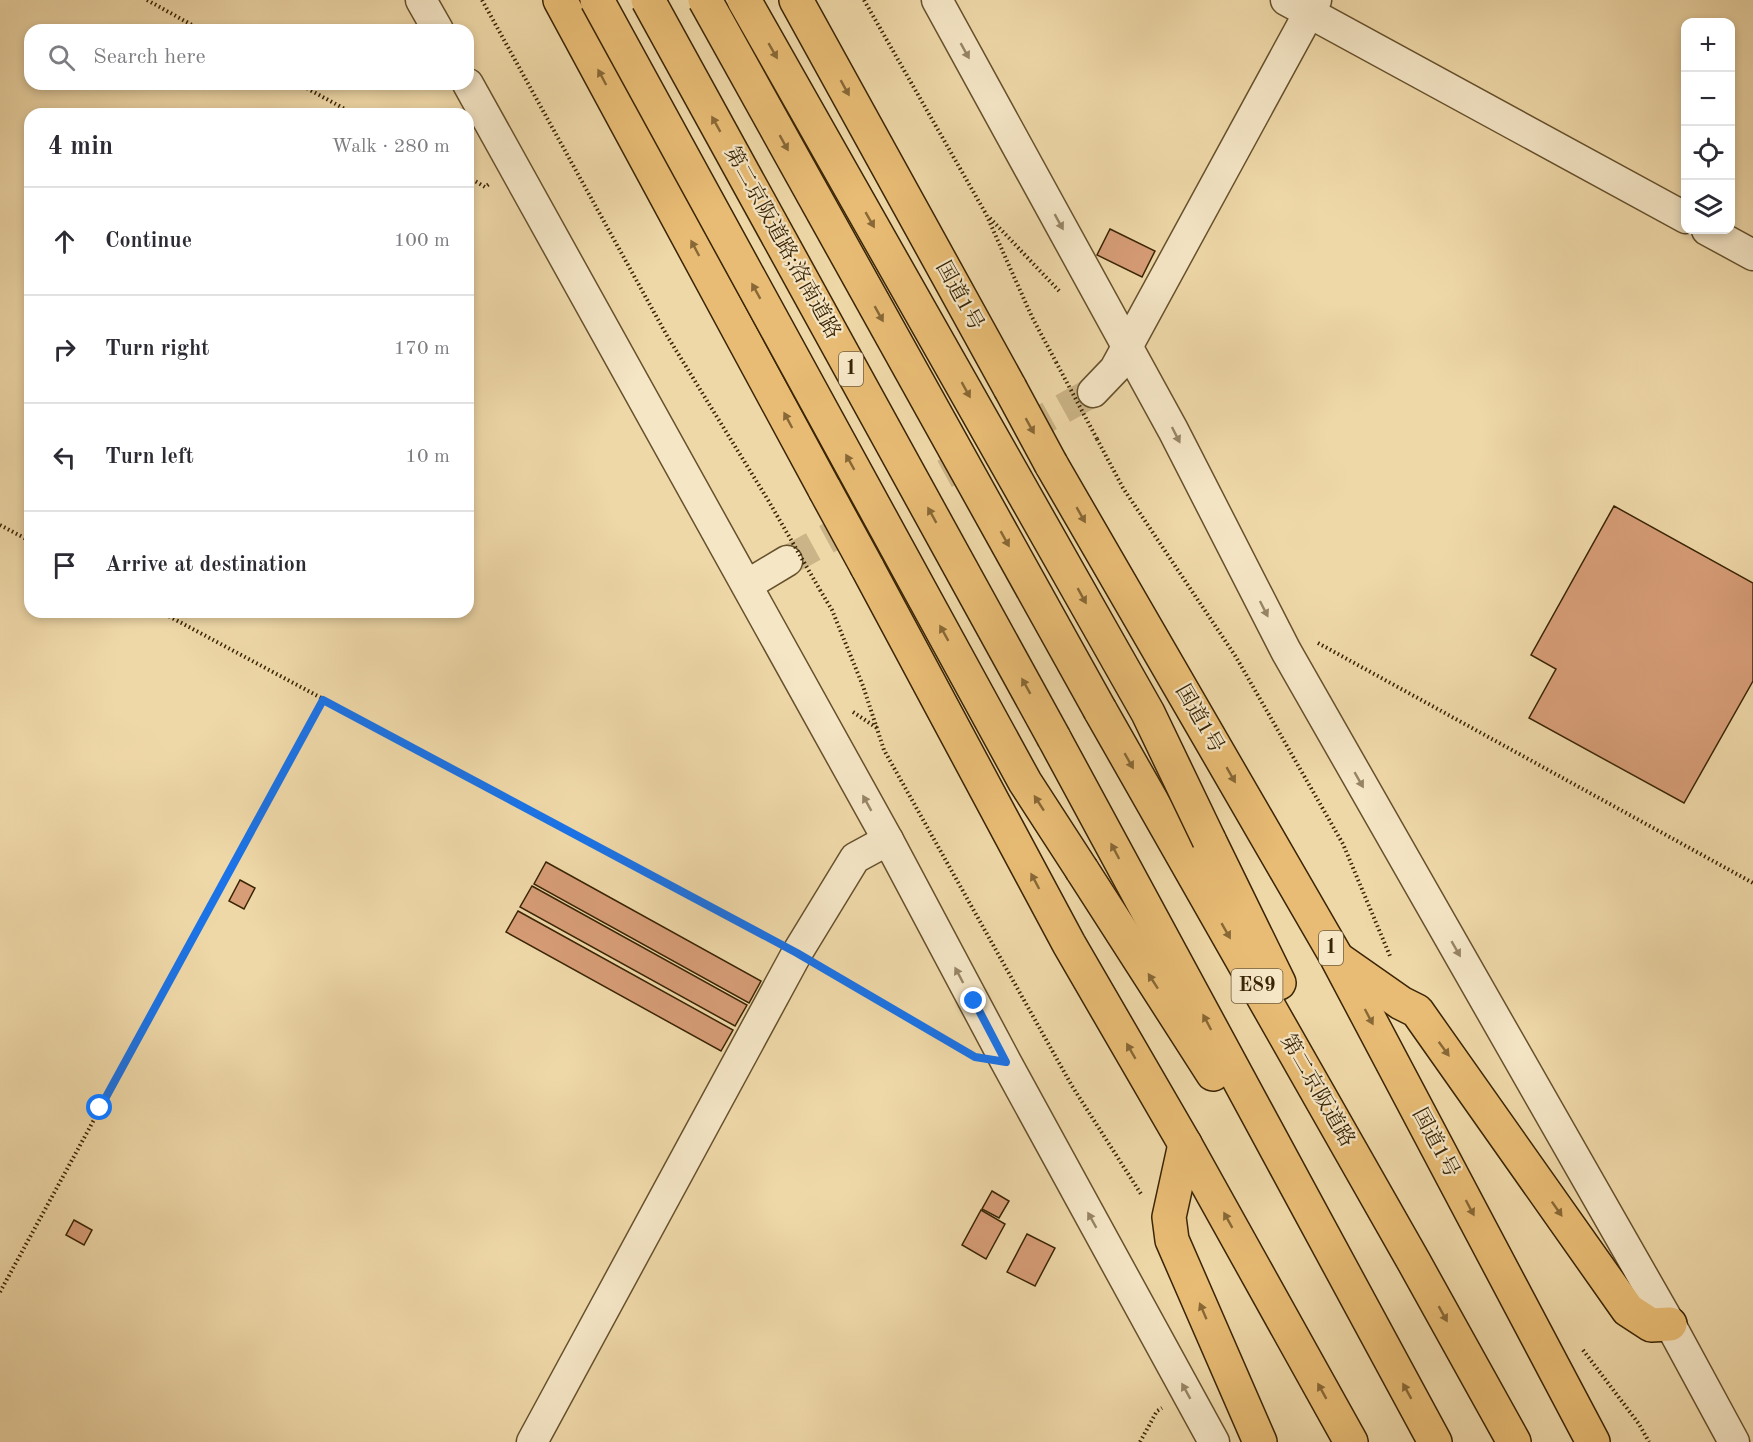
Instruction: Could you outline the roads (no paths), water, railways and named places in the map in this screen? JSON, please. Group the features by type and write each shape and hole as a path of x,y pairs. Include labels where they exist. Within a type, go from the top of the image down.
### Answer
{"highway":[{"path":"561,0 1068,944 1185,1144 1351,1442"},
{"path":"597,0 1025,782 1355,1296"},
{"name":"第二京阪道路;洛南道路","path":"648,0 1054,738"},
{"name":"第二京阪道路","path":"705,0 1100,710 1514,1442"},
{"path":"744,0 1148,713 1414,1262"},
{"name":"国道1号","path":"796,0 1051,464 1337,958 1593,1442"},
{"name":"E89","path":"1054,738 1436,1442"},
{"path":"1337,958 1401,1003 1417,1011 1628,1310 1651,1325 1670,1324"},
{"path":"1185,1144 1169,1217 1172,1240 1260,1442"}],"street":[{"path":"421,0 435,24"},
{"path":"937,0 1152,392 1286,651 1670,1324 1730,1438"},
{"path":"1152,392 1125,386 1093,392 1115,369 1127,348 1304,4 1681,215"},
{"path":"471,90 888,840 1006,1062 1214,1442"},
{"path":"1714,234 1753,255"},
{"path":"747,585 787,561"},
{"path":"532,1442 797,953 855,858 888,840"}],"tunnel":[{"path":"787,561 1093,392"}]}
